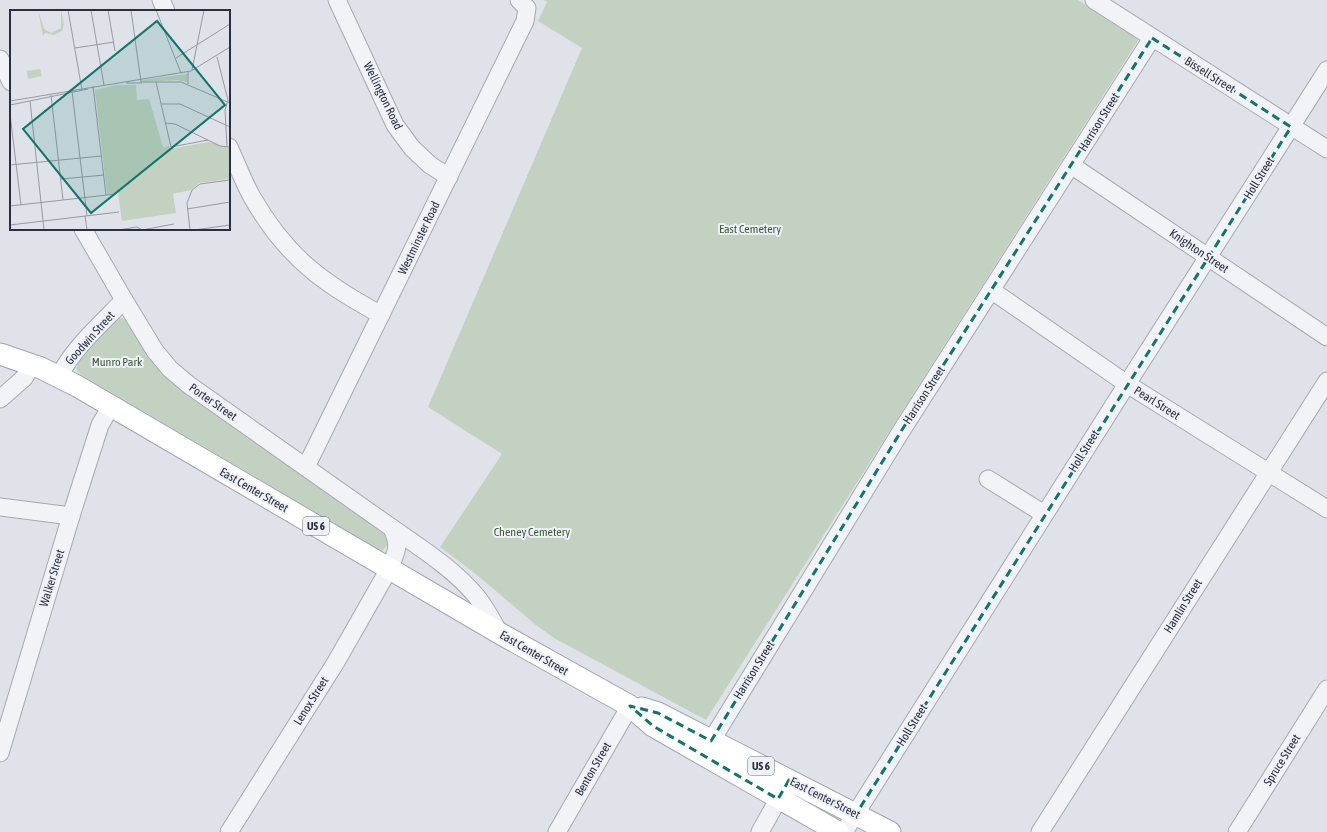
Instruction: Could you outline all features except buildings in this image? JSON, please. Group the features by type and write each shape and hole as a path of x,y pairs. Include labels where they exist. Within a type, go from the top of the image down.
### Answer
{"main road":[{"name":"East Center Street","path":"0,354 32,365 78,386 500,634 630,706 635,712 653,726 789,780 890,832"},
{"name":"East Center Street","path":"707,748 778,799 838,832"}],"street":[{"path":"161,0 166,10"},
{"name":"Wellington Road","path":"337,0 395,125 412,148 430,165 449,176"},
{"name":"Bissell Street","path":"1094,0 1327,149"},
{"name":"Westminster Road","path":"306,467 525,21 523,4"},
{"name":"Harrison Street","path":"707,748 900,433 1152,38"},
{"path":"0,59 10,80"},
{"name":"Holl Street","path":"844,832 1044,514 1327,70"},
{"path":"230,149 252,196 270,224 291,251 313,272 334,287 381,315"},
{"name":"Knighton Street","path":"1071,165 1327,336"},
{"name":"Porter Street","path":"84,230 155,351 170,369 189,385 452,572 478,598 500,634"},
{"name":"Pearl Street","path":"991,290 1127,384 1327,509"},
{"name":"Goodwin Street","path":"59,377 72,354 124,300"},
{"path":"0,399 24,378 32,365"},
{"name":"Hamlin Street","path":"1040,832 1327,381"},
{"name":"Walker Street","path":"0,753 71,516 100,425 111,406"},
{"path":"988,479 1044,514"},
{"path":"0,508 71,516"},
{"path":"389,569 396,554 398,542 392,528"},
{"name":"Lenox Street","path":"228,832 336,662 389,569"},
{"name":"Spruce Street","path":"1237,832 1327,689"},
{"name":"Benton Street","path":"557,832 630,706"},
{"path":"760,832 789,780"}],"highlighted area":[{"path":"1152,38 1291,127 856,814 789,780 778,799 653,726 630,706 658,713 711,741 900,433"}],"green space":[{"name":"East Cemetery","path":"543,0 1078,0 1139,39 706,720 554,638 440,547 502,454 428,407 582,48 538,21 547,2"},
{"name":"Munro Park","path":"117,317 124,319 157,367 168,378 385,533 388,542 386,547 382,551 377,549 80,374 76,369 79,362"}],"park label":[{"name":"Cheney Cemetery","path":"532,532"}]}
